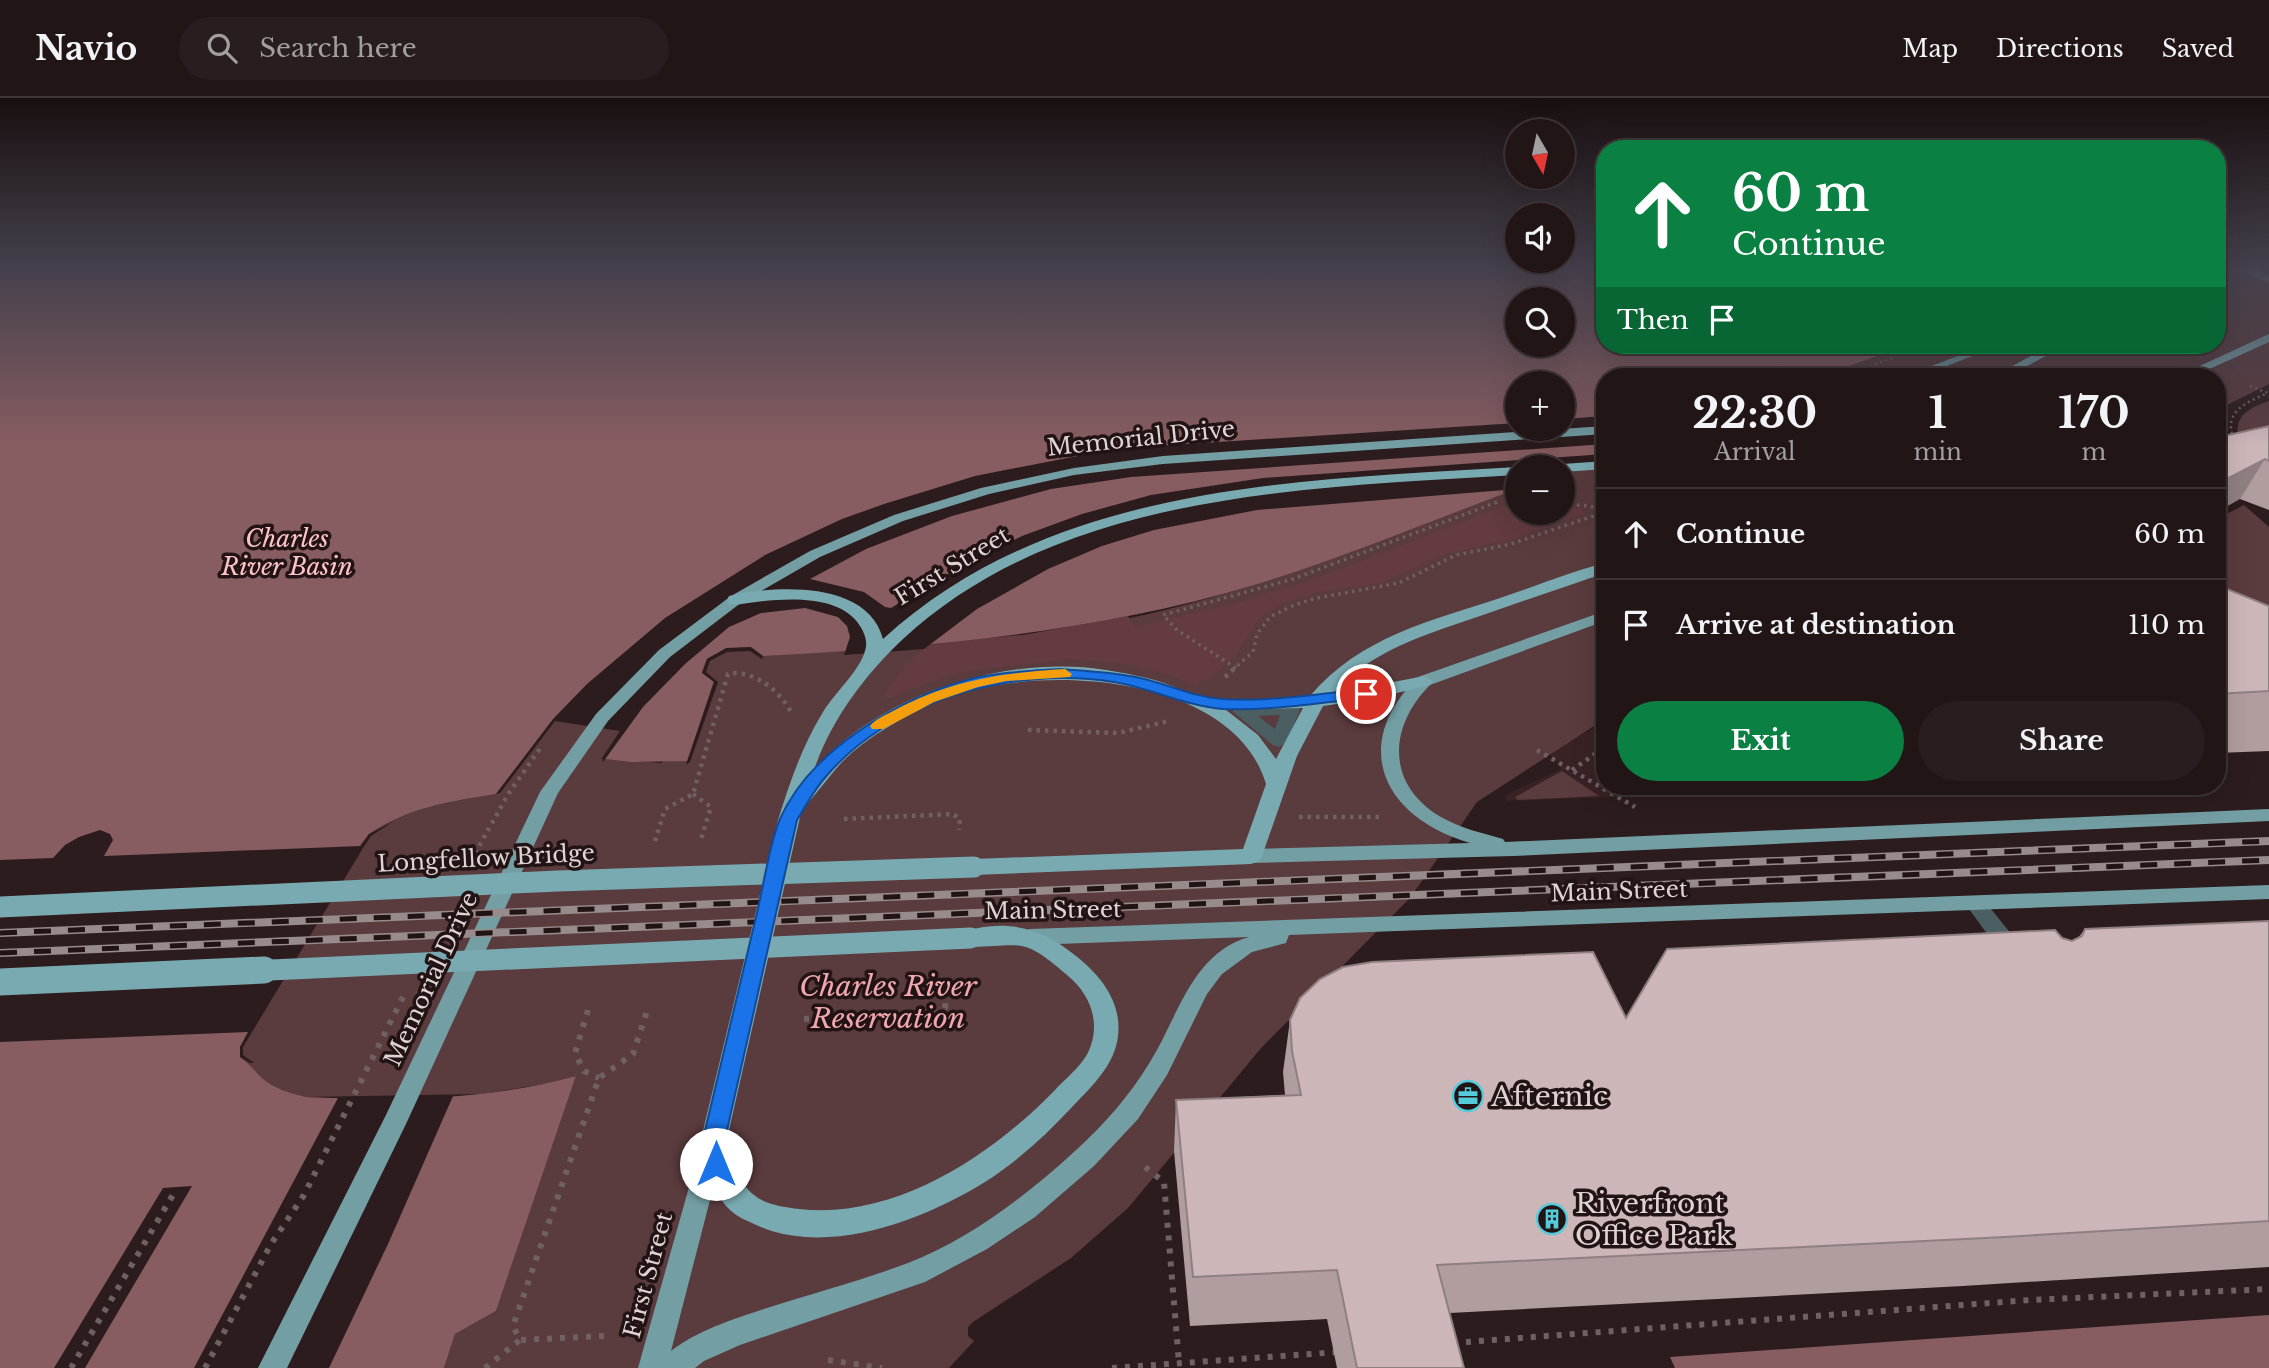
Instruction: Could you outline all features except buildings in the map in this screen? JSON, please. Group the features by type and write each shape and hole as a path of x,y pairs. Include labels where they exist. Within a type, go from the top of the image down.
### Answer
{"highway":[{"path":"2202,368 2269,338"},
{"path":"2015,368 2043,354"},
{"path":"1575,467 1596,466"},
{"name":"First Street","path":"714,1139 788,820 804,769 818,737 871,660 913,620 981,575 1043,545 1120,517 1182,502 1249,491 1505,472"},
{"path":"1251,856 1302,723 1315,699 1344,669 1371,650 1596,571"},
{"path":"735,600 798,595 820,597 846,605 858,612 870,625 875,646 871,660"},
{"path":"788,820 817,776 856,741 898,714 966,685 1006,677 1077,674 1140,683 1195,701 1223,717 1251,739 1269,762 1278,785"},
{"path":"1195,701 1247,705 1366,694 1424,681"},
{"name":"Main Street","path":"974,867 1251,856"},
{"name":"Longfellow Bridge","path":"0,907 558,881 974,867"},
{"path":"714,1139 716,1164 735,1199 762,1217 778,1221 808,1223 864,1217 921,1200 960,1182 1040,1123 1079,1083 1104,1046 1104,1015 1093,985 1066,961 1030,937"},
{"name":"Main Street","path":"0,982 1030,937"}],"main road":[{"path":"1933,368 1971,354"},
{"name":"Memorial Drive","path":"272,1368 408,1096 549,792 580,743 622,694 664,654 735,600 809,556 879,525 942,502 1038,478 1105,466 1163,460 1596,431"},
{"path":"1513,849 1430,820 1410,803 1393,776 1389,745 1393,723 1408,695 1424,681 1596,619"},
{"name":"Main Street","path":"1251,856 1513,849 2269,815"},
{"name":"Main Street","path":"1030,937 2269,892"},
{"path":"672,1368 694,1351 737,1332 915,1273 978,1240 1026,1209 1085,1158 1129,1112 1159,1068 1199,989 1214,968 1245,946 1317,928"},
{"name":"First Street","path":"652,1368 714,1139"}],"lane":[{"path":"1976,904 2022,965"}],"path":[{"path":"1865,368 1903,354"},
{"path":"2236,443 2229,430 2231,416 2241,405 2268,393 2250,386"},
{"path":"1236,668 1177,630 1163,615 1293,579 1504,499"},
{"path":"1575,505 1596,508"},
{"path":"1222,680 1252,652 1257,634 1270,617 1294,605 1317,598 1399,583 1456,555 1511,544 1596,515"},
{"path":"655,841 665,809 692,794 728,674 738,671 749,673 788,704 791,712"},
{"path":"1028,730 1067,733 1144,730 1177,717"},
{"path":"509,793 543,744"},
{"path":"1536,750 1596,784"},
{"path":"1572,770 1596,753"},
{"path":"692,794 711,807 701,839"},
{"path":"1614,795 1634,807"},
{"path":"844,819 953,814 960,819 959,830"},
{"path":"1299,817 1392,817"},
{"path":"804,1019 934,1015 945,1008 946,995"},
{"path":"520,1340 513,1326 599,1078 633,1054 648,1008"},
{"path":"588,1010 576,1058 584,1071 599,1078"},
{"path":"205,1368 271,1244 304,1195 354,1094"},
{"path":"1146,1167 1164,1182 1179,1363"},
{"path":"71,1368 174,1193"},
{"path":"1444,1344 2030,1300 2269,1289"},
{"path":"485,1368 520,1340 604,1336"},
{"path":"1112,1368 1346,1351"},
{"path":"828,1360 882,1368"}],"shaded area":[{"path":"1505,506 1505,525 1551,525 1509,540 1445,554 1382,583 1324,591 1282,603 1259,619 1235,657 1211,678 1195,686 1170,675 1119,663 1069,659 967,671 928,682 890,698 882,697 904,668 928,645 1023,635 1128,616 1135,627 1232,604 1311,580"},
{"path":"1575,508 1579,508 1585,513 1575,517"},
{"path":"1596,727 1596,795 1674,795 1506,801 1505,795 1561,769 1548,751"}],"green space":[{"path":"2226,326 2269,326 2269,384 2226,406 2226,368 1844,368 1883,354 2226,354"},
{"path":"2269,401 2269,438 2238,438 2238,423 2245,413"},
{"name":"Charles River Reservation","path":"1596,459 1596,725 1477,802 1410,898 1262,1047 1128,1208 1071,1258 973,1322 968,1327 968,1336 974,1341 949,1368 444,1368 455,1334 496,1311 576,1076 482,1094 306,1097 272,1085 240,1057 240,1047 369,834 399,817 446,803 496,794 554,718 627,728 606,759 662,763 707,659 726,648 985,638 1086,627 1212,597 1335,557 1505,493 1505,525 1575,525 1575,467"},
{"path":"2244,505 2269,527 2269,636 2226,600 2226,514"},
{"path":"1562,771 1599,796 1518,800 1515,797"}],"water":[{"name":"Charles River Basin","path":"0,326 1505,326 1505,357 1575,357 1575,326 1596,326 1596,354 1883,354 1844,368 1596,368 1596,458 1575,464 1575,455 1505,455 1505,494 1386,539 1254,585 1133,615 1072,626 887,648 763,656 749,649 728,650 707,659 702,672 714,681 687,761 632,762 605,759 626,729 554,718 496,794 446,803 399,817 369,834 240,1047 240,1057 267,1082 306,1097 442,1097 510,1090 576,1076 496,1311 455,1334 444,1368 0,1368"},
{"path":"2269,1315 2269,1368 1675,1368 1670,1357"}],"pier":[{"path":"1596,417 1596,445 1131,477 1051,489 952,516 866,549 810,579 864,592 885,607 891,608 946,575 1022,536 1082,514 1151,495 1263,478 1505,461 1505,490 1257,510 1154,530 1102,546 1048,569 977,609 924,649 844,655 850,637 847,626 838,617 805,608 761,613 729,627 685,664 643,707 603,762 602,758 620,731 555,721 500,793 496,794 554,718 587,684 665,618 765,555 842,519 975,476 1093,453 1156,446 1505,424 1505,441 1575,441 1575,418"},
{"path":"1596,455 1596,463 1575,471 1575,456"},
{"path":"751,647 763,656 762,659 750,651 727,652 710,661 706,672 718,682 690,762 686,765 714,682 702,673 707,659 726,648"},
{"path":"394,821 371,836 243,1047 243,1055 254,1063 240,1057 240,1047 248,1032 0,1042 0,860 53,858 65,845 100,830 110,834 113,840 104,856 360,846 369,834"},
{"path":"453,1096 388,1244 329,1368 194,1368 338,1098"},
{"path":"192,1186 85,1368 54,1368 163,1188"}],"railway":[{"path":"0,933 2269,841"},
{"path":"0,953 2269,860"}],"slow traffic":[{"path":"877,726 928,699 974,683 1006,677 1065,674"}],"place":[{"name":"Afternic","path":"1468,1096"},
{"name":"Riverfront Office Park","path":"1552,1219"}],"route":[{"path":"716,1164 714,1139 788,820 807,789 828,763 870,730 943,693 974,683 1042,674 1111,677 1140,683 1195,701 1222,704 1297,702 1366,694"}]}
